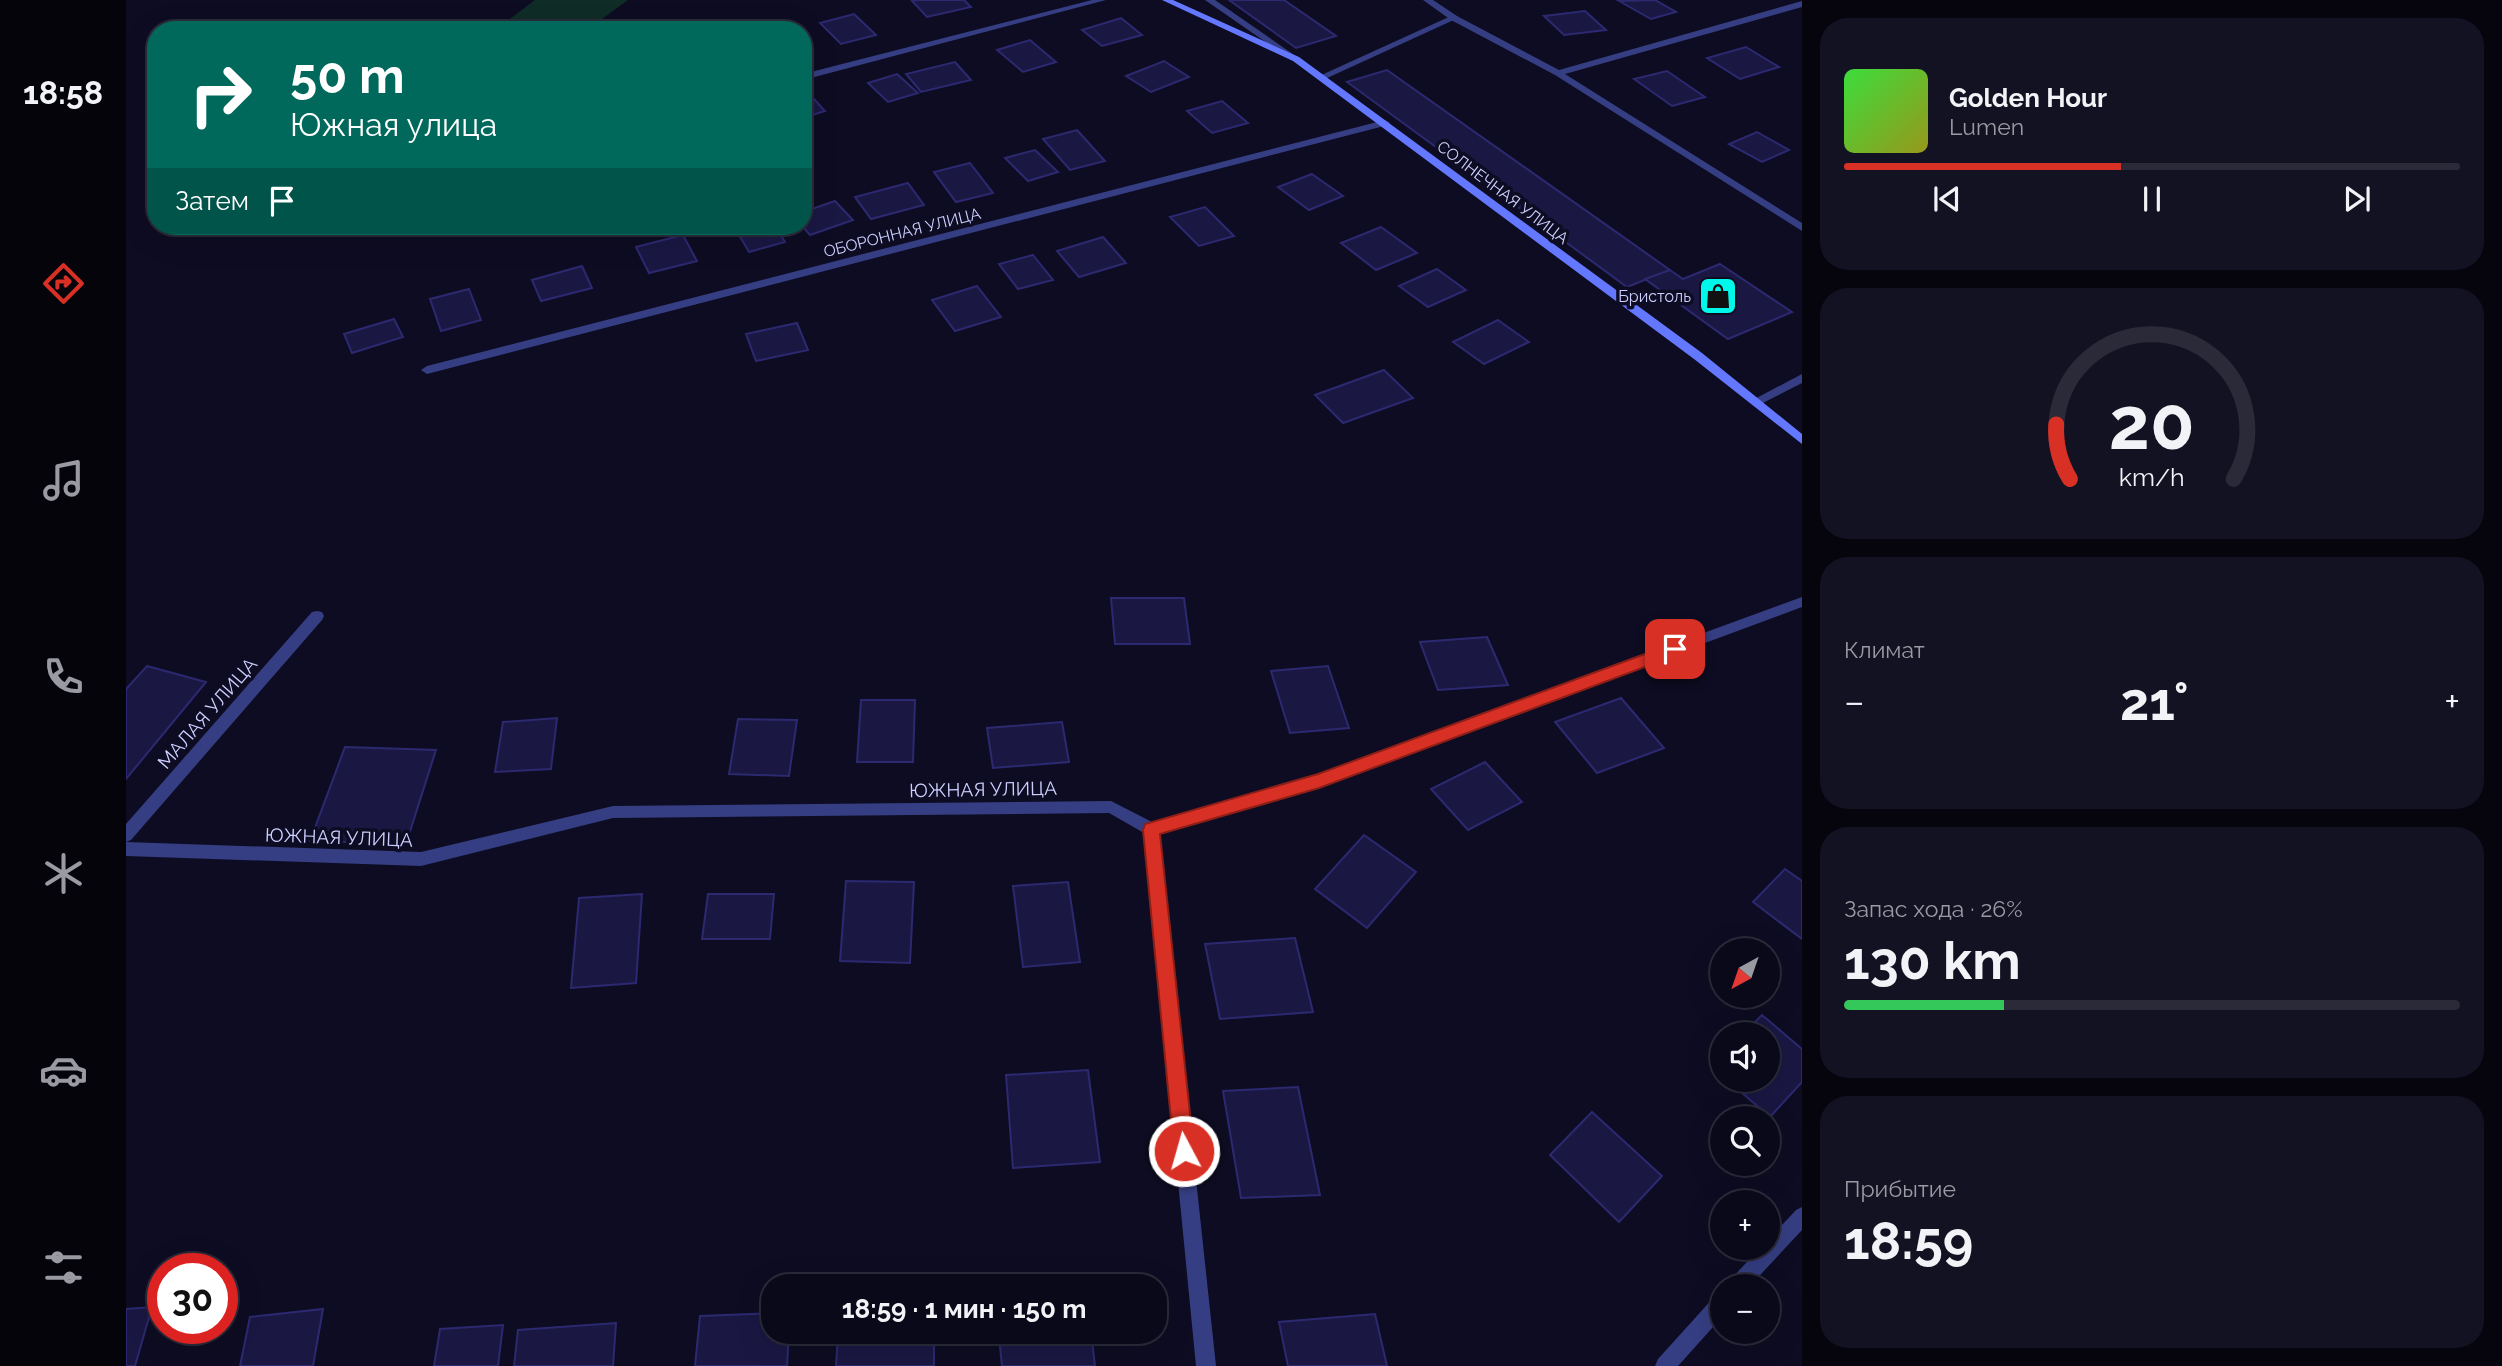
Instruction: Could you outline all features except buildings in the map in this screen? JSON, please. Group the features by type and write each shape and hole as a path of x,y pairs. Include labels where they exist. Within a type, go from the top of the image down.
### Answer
{"street":[{"path":"812,74 1102,0"},
{"name":"СОЛНЕЧНАЯ УЛИЦА","path":"1166,0 1296,59 1698,356 1802,440"},
{"path":"1209,0 1296,59"},
{"path":"1427,0 1454,18 1558,73 1802,228"},
{"path":"1558,73 1802,4"},
{"path":"1322,77 1454,18"},
{"name":"ОБОРОННАЯ УЛИЦА","path":"427,370 1385,123"},
{"path":"1755,402 1802,378"},
{"path":"1206,1366 1151,830 1319,780 1802,603"},
{"name":"МАЛАЯ УЛИЦА","path":"126,835 317,616"},
{"name":"ЮЖНАЯ УЛИЦА","path":"126,849 421,859 613,812 1111,807 1151,830"},
{"path":"1749,1274 1802,1216"},
{"path":"1665,1366 1710,1316"}],"green space":[{"path":"535,0 628,0 599,21 507,21"}],"place":[{"name":"Бристоль","path":"1718,296"}],"route":[{"path":"1184,1151 1151,830 1319,780 1675,649"}]}
